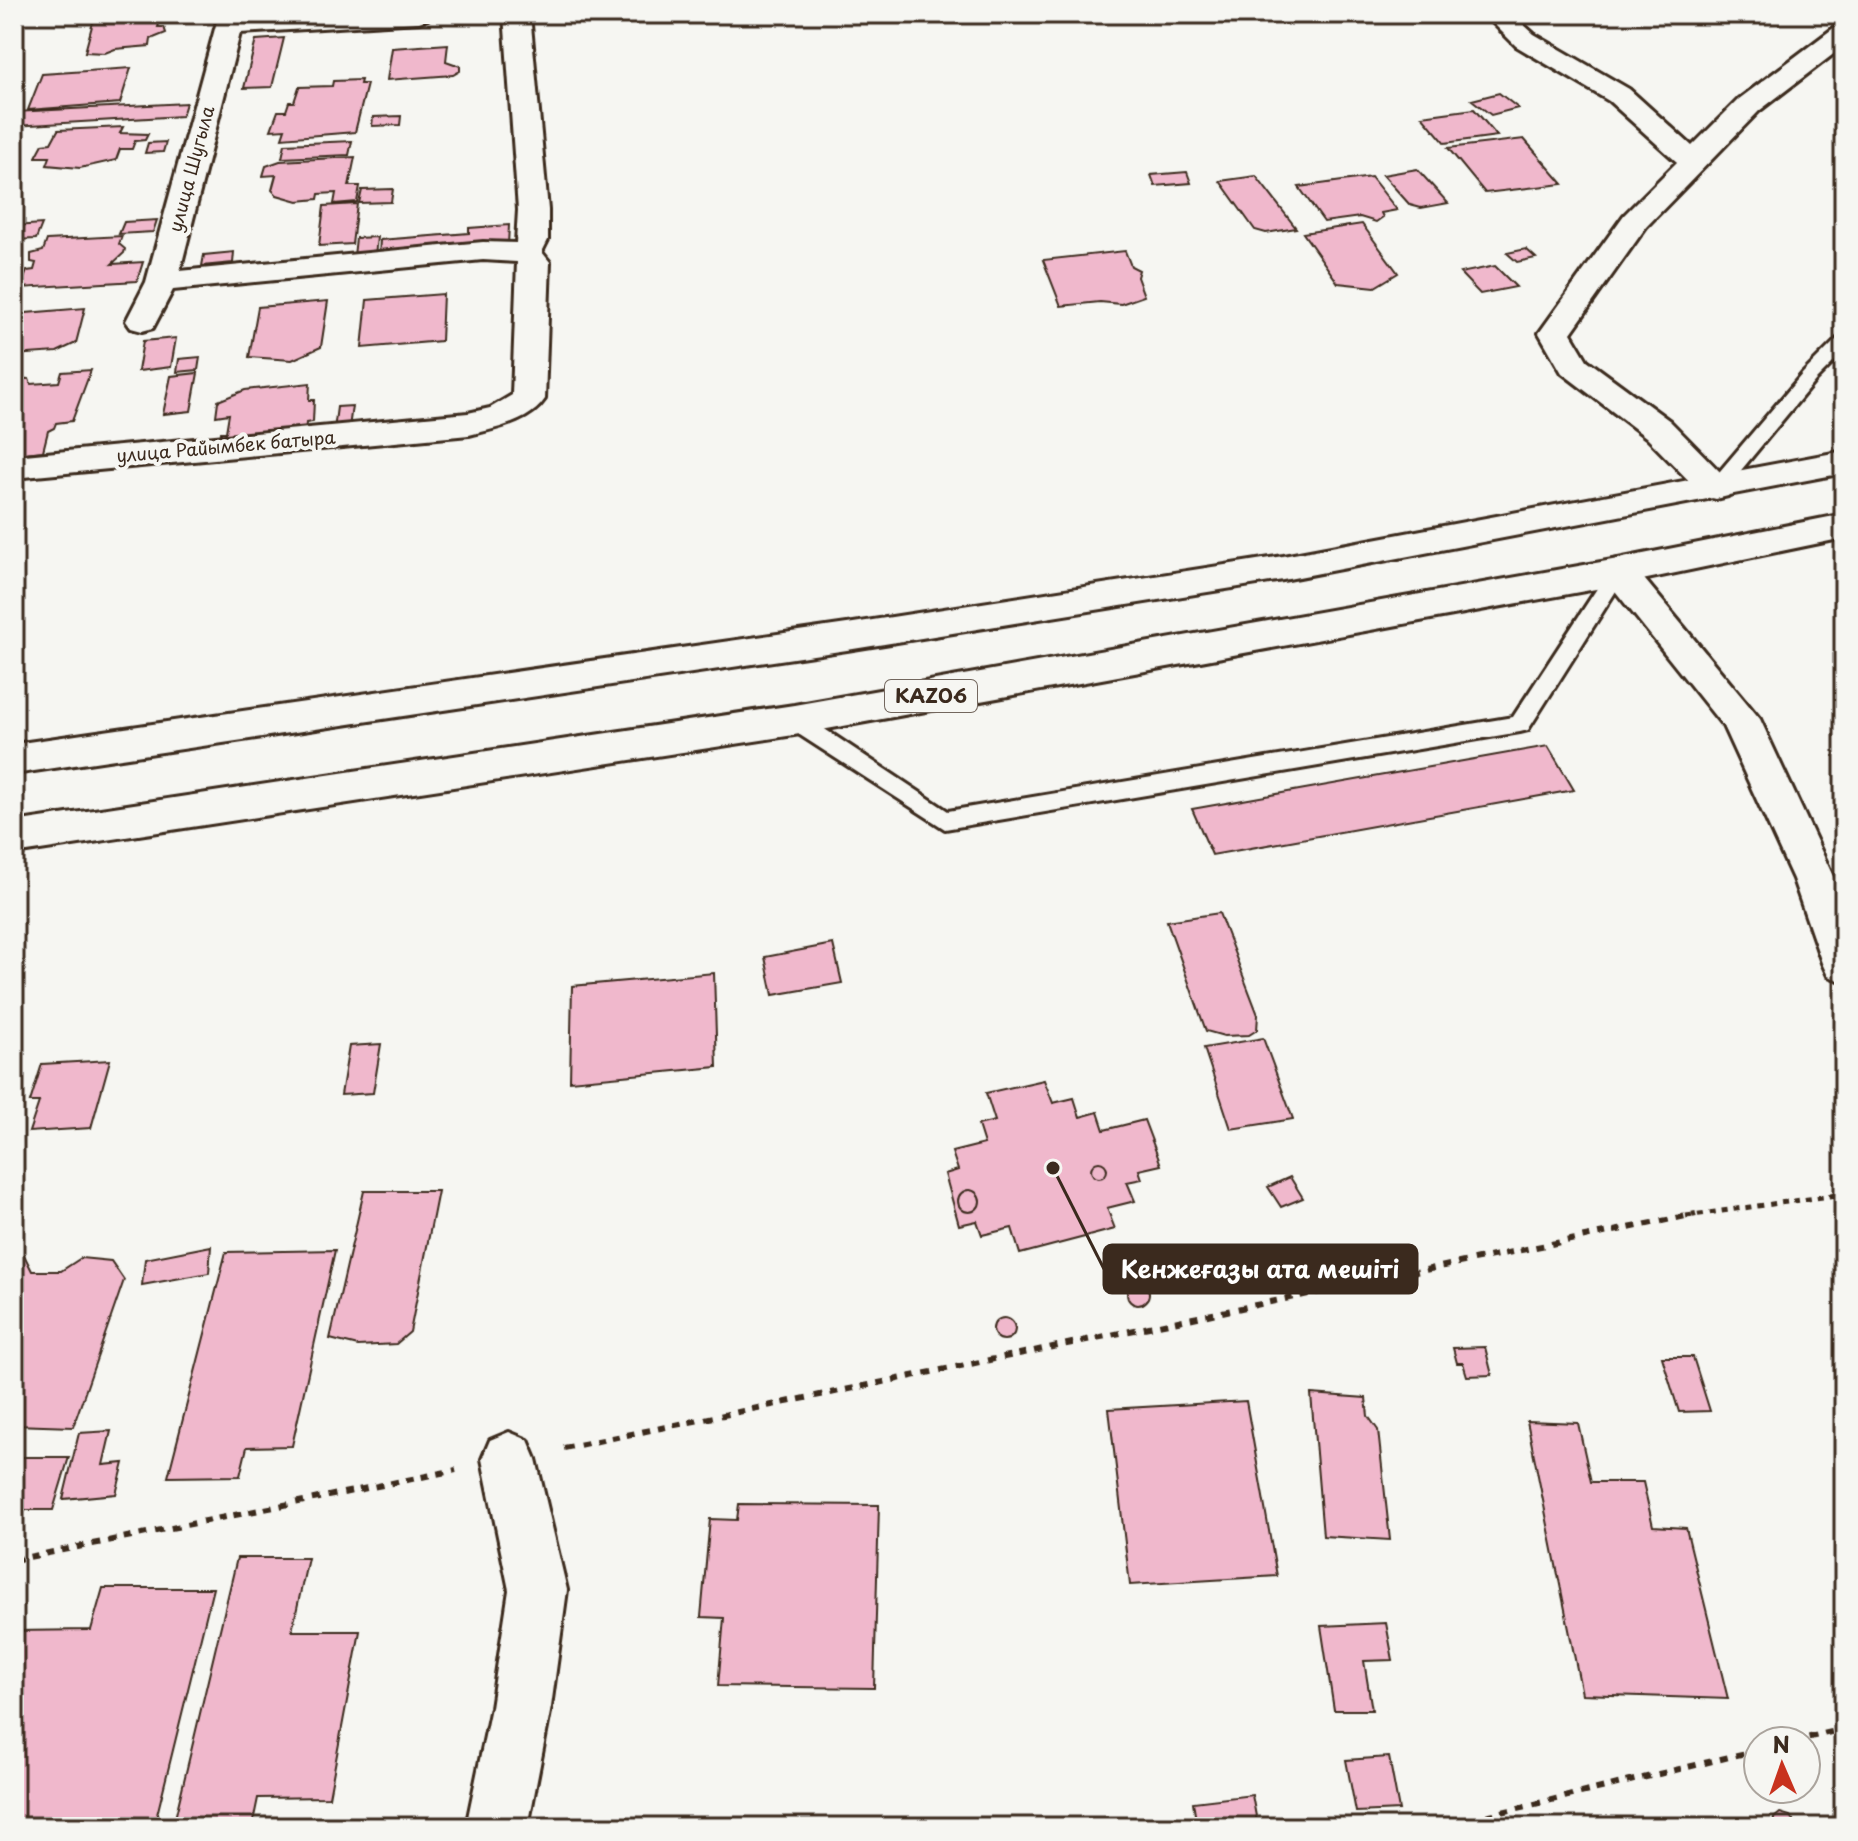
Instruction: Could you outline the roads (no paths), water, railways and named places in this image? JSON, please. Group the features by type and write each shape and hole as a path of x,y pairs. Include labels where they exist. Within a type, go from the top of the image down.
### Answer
{"main road":[{"path":"231,20 419,14"},
{"path":"162,282 483,251 526,253 533,240 533,210 517,14"},
{"path":"1497,14 1525,40 1619,95 1693,162"},
{"name":"улица Шугыла","path":"142,321 162,282 231,20"},
{"path":"1716,488 1658,429 1574,366 1555,333 1635,221 1749,105 1844,33"},
{"name":"улица Райымбек батыра","path":"14,467 469,424 502,415 528,399 535,262 526,253"},
{"path":"14,759 815,642 1283,568 1844,462"},
{"path":"1771,478 1810,500 1818,518 1831,528"},
{"name":"KАZ06","path":"14,838 794,720 1618,572 1831,528"},
{"path":"1618,572 1740,719 1815,879 1844,963"},
{"path":"497,1827 521,1707 538,1590 509,1459"}],"lane":[{"path":"1716,488 1809,377 1844,342"},
{"path":"794,720 945,820 1520,724 1618,572"}],"place":[{"name":"Кенжеғазы ата мешіті","path":"1053,1168"}]}
